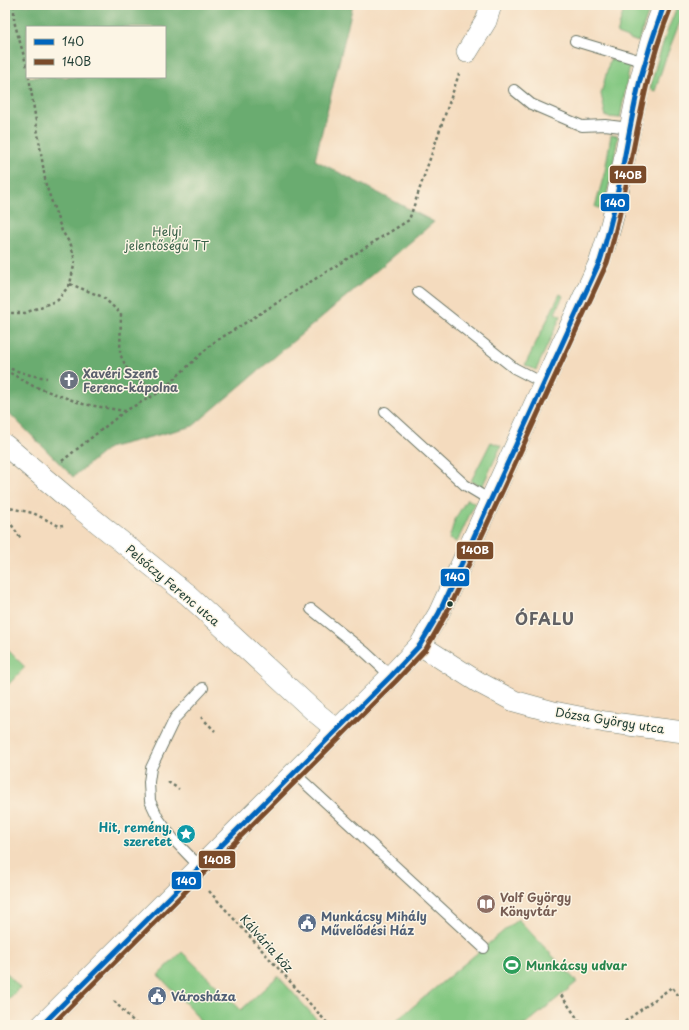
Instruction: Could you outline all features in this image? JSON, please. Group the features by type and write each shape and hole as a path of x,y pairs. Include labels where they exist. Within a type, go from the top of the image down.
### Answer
{"street":[{"path":"467,52 486,21 491,5"},
{"path":"42,1025 420,645 439,613 600,261 614,213 630,128 645,62 654,31 664,5"},
{"name":"Pelsőczy Ferenc utca","path":"5,445 77,506 188,595 336,729"},
{"name":"Dózsa György utca","path":"420,645 478,682 514,700 554,712 605,722 684,732"}],"lane":[{"path":"575,41 645,62"},
{"path":"514,90 530,104 582,126 605,125 630,128"},
{"path":"418,292 514,368 543,383"},
{"path":"385,412 465,485 490,500"},
{"path":"311,609 365,652 390,676"},
{"path":"196,870 158,818 150,801 150,782 151,768 175,718 203,688"},
{"path":"294,773 484,948"}],"path":[{"path":"14,5 14,21 26,63"},
{"path":"43,476 125,411 160,392 213,343 409,220 459,74"},
{"path":"5,314 25,313 58,300 70,284 75,261 71,245 62,231 46,185 29,78"},
{"path":"70,284 102,296 121,314 120,354 130,375 160,392"},
{"path":"5,369 33,386 83,404 125,411"},
{"path":"5,369 47,378"},
{"path":"5,507 33,512 59,526"},
{"path":"5,515 21,539"},
{"path":"205,720 215,731"},
{"name":"Kálvária köz","path":"196,870 329,1025"},
{"path":"620,1025 672,987 684,1003"},
{"path":"561,995 582,1025"},
{"path":"114,1001 137,1025"}],"green space":[{"name":"Helyi jelentőségű TT","path":"5,5 353,5 315,160 434,222 193,426 108,448 73,477 5,409"},
{"path":"625,5 651,5 638,42 617,34"},
{"path":"678,5 684,5 684,15 665,60 655,91 650,89 666,36"},
{"path":"610,59 630,65 620,118 606,117 601,94"},
{"path":"611,135 618,136 612,173 603,209 595,207 605,171"},
{"path":"560,294 563,296 555,313 561,316 536,370 525,365"},
{"path":"491,442 501,446 482,487 471,481"},
{"path":"467,499 475,503 457,542 449,539 455,519"},
{"path":"5,647 25,667 5,688"},
{"name":"Munkácsy udvar","path":"518,919 577,982 525,1025 391,1025"},
{"path":"182,952 241,1010 278,976 319,1022 316,1025 203,1025 194,1012 158,975"},
{"path":"5,971 20,988 5,1002"}],"transit line":[{"name":"140","path":"42,1025 391,676 420,645 439,613 600,261 607,239 617,194 640,80 664,5"},
{"name":"140B","path":"52,1025 396,681 426,649 445,616 607,263 624,196 649,74 671,7"}],"place":[{"name":"Xavéri Szent Ferenc-kápolna","path":"69,380"},
{"name":"Hit, remény, szeretet","path":"186,834"},
{"name":"Volf György Könyvtár","path":"486,904"},
{"name":"Munkácsy Mihály Művelődési Ház","path":"307,923"},
{"name":"Munkácsy udvar","path":"512,965"},
{"name":"Városháza","path":"157,996"}],"district":[{"name":"ÓFALU","path":"545,618"}]}
